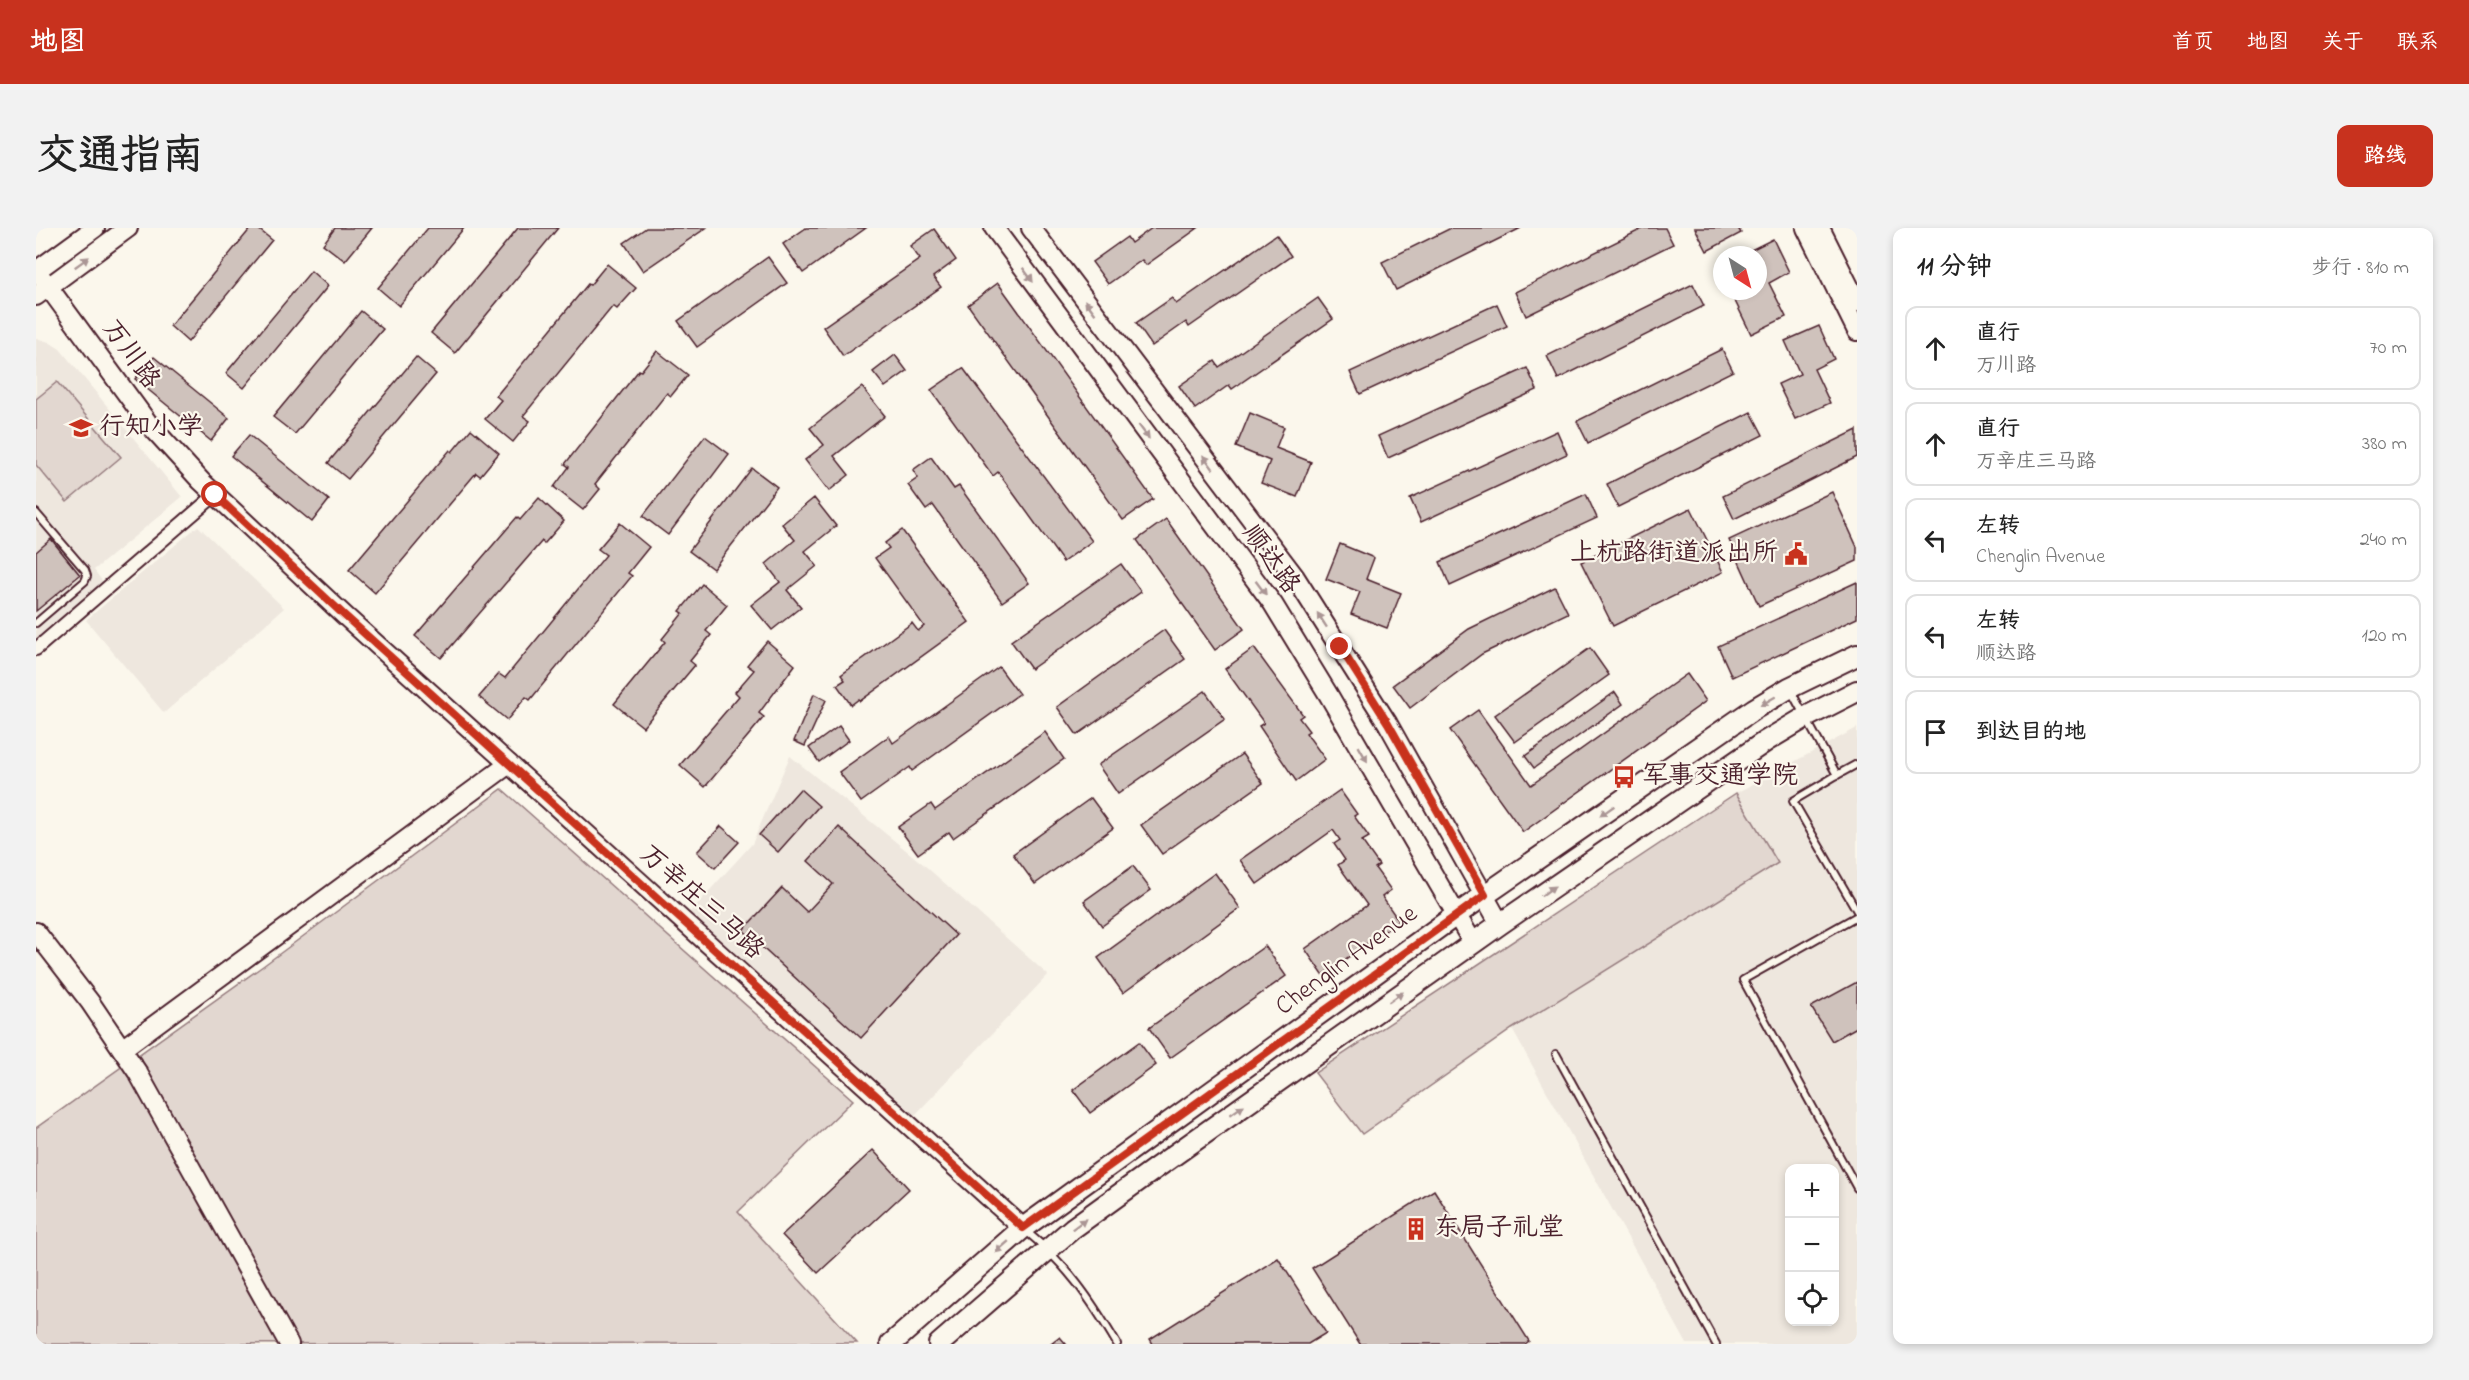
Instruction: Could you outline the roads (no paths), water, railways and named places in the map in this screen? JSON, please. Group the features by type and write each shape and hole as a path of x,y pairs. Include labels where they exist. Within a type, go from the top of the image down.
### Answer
{"main road":[{"name":"Chenglin Avenue","path":"891,1344 1023,1228 1456,915 1754,709 1789,688 1857,655"},
{"path":"939,1344 1073,1228 1156,1168 1500,924 1766,741 1857,691"}],"street":[{"path":"36,271 95,228"},
{"path":"42,291 128,228"},
{"name":"顺达路","path":"994,228 1272,604 1328,694 1473,943"},
{"name":"顺达路","path":"1031,228 1295,577 1388,723 1500,924"},
{"path":"1806,228 1857,331"},
{"path":"1820,228 1857,302"},
{"name":"万川路","path":"36,271 42,291 148,423 215,495 344,615"},
{"path":"36,649 215,495"},
{"name":"万辛庄三马路","path":"344,615 1023,1228"},
{"path":"122,1049 509,764"},
{"path":"36,932 90,1002 122,1049 178,1144 289,1344"}],"lane":[{"path":"36,513 85,570 87,576 85,581 36,623"},
{"path":"1789,688 1837,776"},
{"path":"1857,764 1793,801 1857,914 1743,980 1857,1188"},
{"path":"1556,1054 1716,1344"},
{"path":"1023,1228 1048,1249 1090,1298 1117,1344"}],"place":[{"name":"行知小学","path":"81,428"},
{"name":"上杭路街道派出所","path":"1796,554"},
{"name":"军事交通学院","path":"1624,777"},
{"name":"东局子礼堂","path":"1416,1229"}]}
